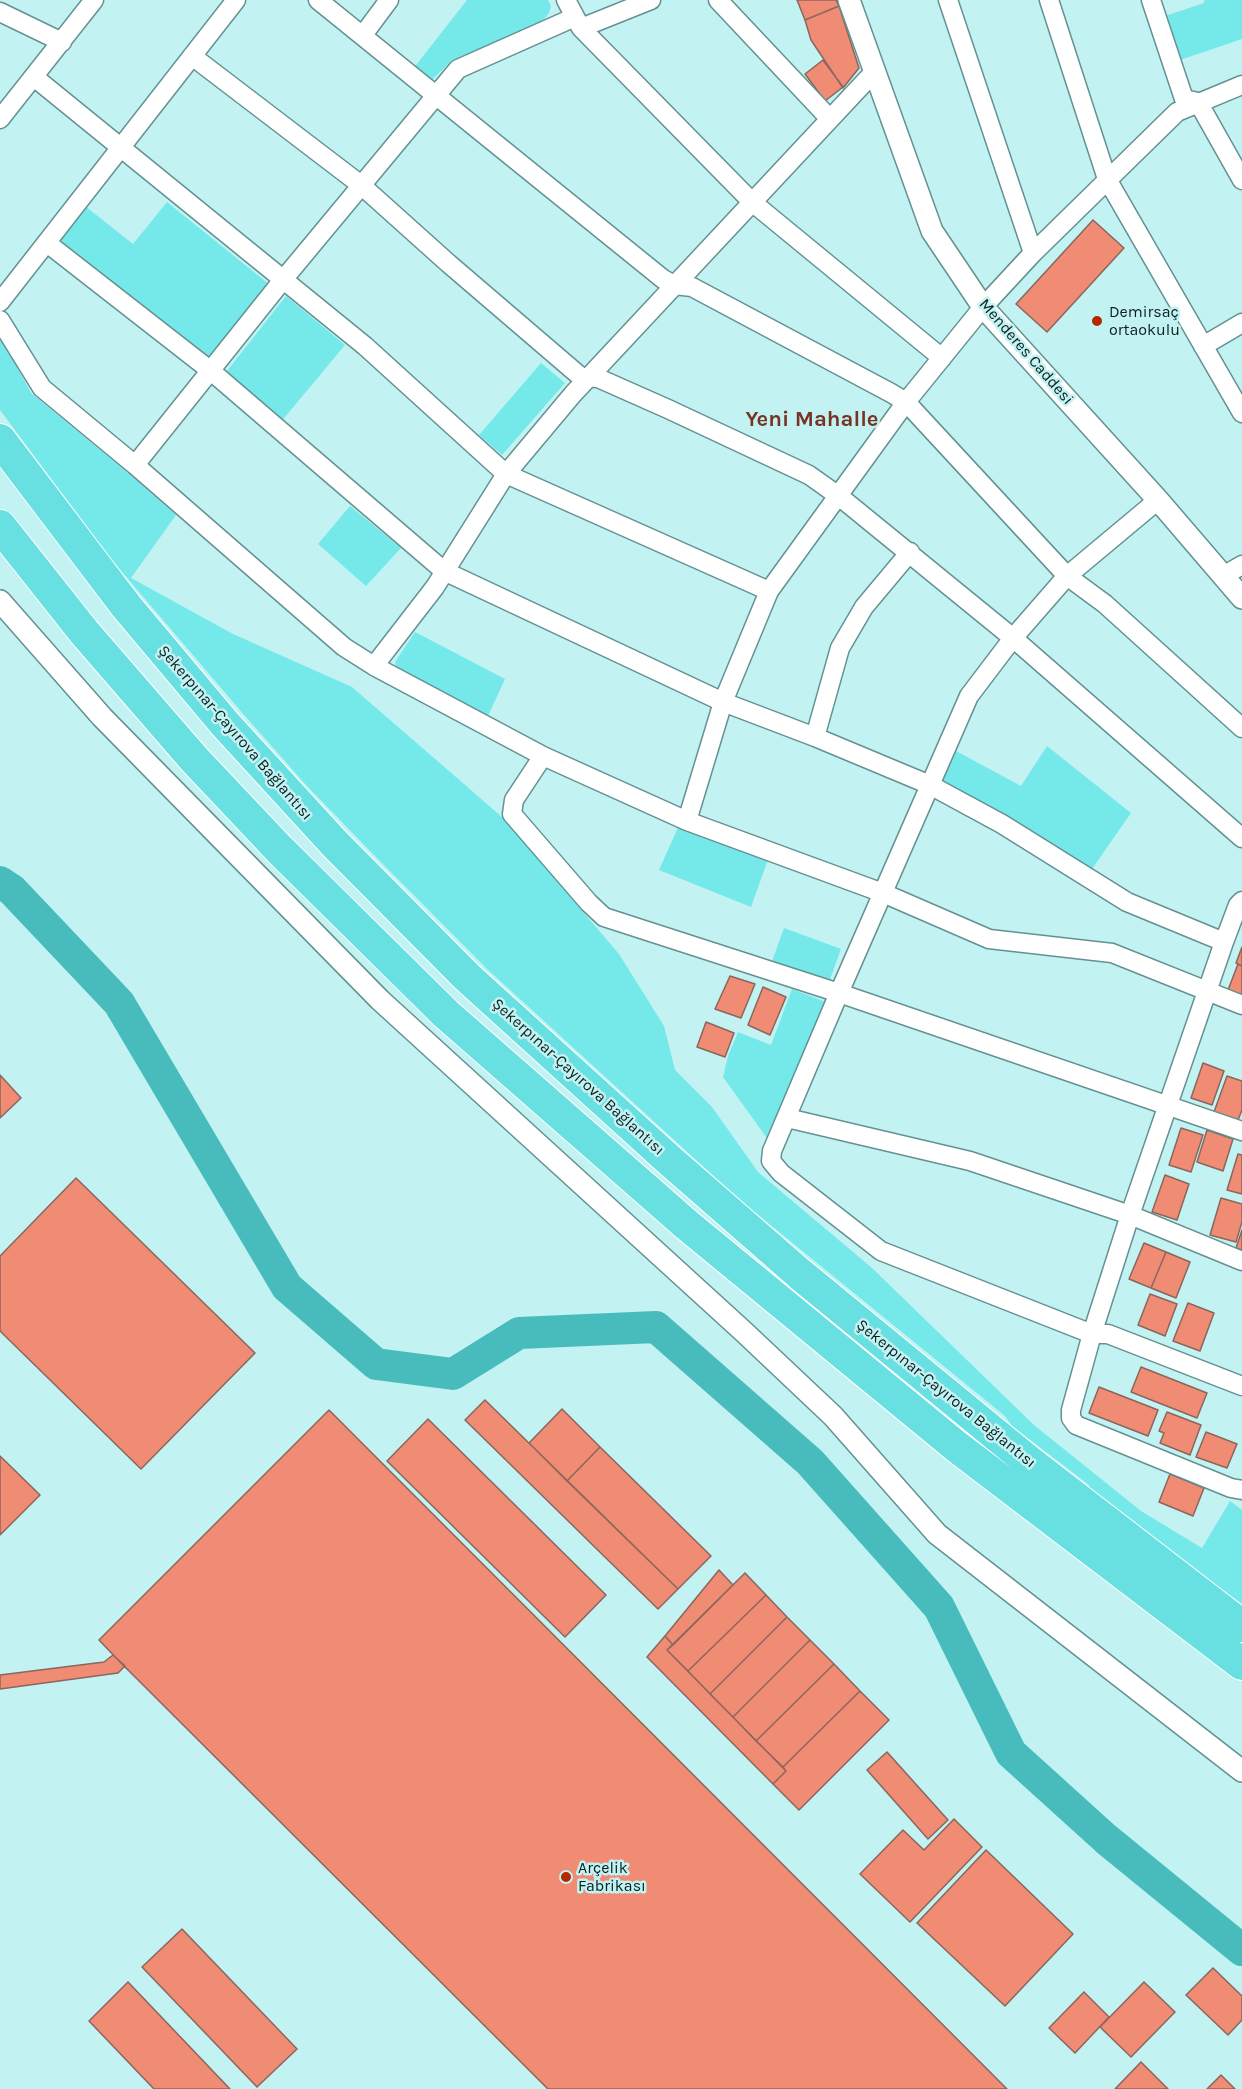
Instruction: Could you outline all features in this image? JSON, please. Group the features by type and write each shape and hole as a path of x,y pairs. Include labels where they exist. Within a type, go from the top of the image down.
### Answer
{"highway":[{"name":"Şekerpınar-Çayırova Bağlantısı","path":"0,440 126,606 225,724 333,843 467,977 668,1159 801,1275 1028,1461 1242,1626"},
{"name":"Şekerpınar-Çayırova Bağlantısı","path":"0,526 84,632 194,759 295,866 446,1014 687,1225 957,1448 1242,1664"}],"street":[{"path":"0,119 94,0"},
{"path":"0,302 236,0"},
{"path":"318,0 679,281 906,402 1067,576 1104,604 1242,728"},
{"path":"363,34 389,0"},
{"path":"566,0 578,22 752,202 942,358"},
{"path":"135,465 282,281 458,69 578,22 651,0"},
{"path":"718,0 830,118"},
{"name":"Menderes Caddesi","path":"849,0 932,231 983,307 1158,500 1242,598"},
{"path":"948,0 1033,253"},
{"path":"1049,0 1107,179 1242,414"},
{"path":"1151,0 1184,99 1198,102 1242,180"},
{"path":"0,12 62,42"},
{"path":"192,56 362,185 448,263 586,381 808,475 840,496 1013,638 1242,838"},
{"path":"374,666 444,572 506,474 607,357 875,71"},
{"path":"34,77 364,346 506,474 769,591"},
{"path":"687,821 723,702 769,591 906,402 983,307 1033,253 1177,112 1242,85"},
{"path":"47,243 211,371 444,572 723,702 930,785 1002,824 1126,902 1224,942"},
{"path":"0,320 42,388 135,465 344,647 374,666 543,756 687,821 883,893 989,939 1112,953 1242,1005"},
{"path":"1203,346 1242,324"},
{"path":"1158,500 1067,576 1013,638 969,696 839,993 772,1151 771,1161 775,1168 881,1251 1242,1386"},
{"path":"815,737 840,648 864,607 910,552"},
{"path":"1223,576 1242,565"},
{"path":"0,601 102,717 380,1000 833,1416 937,1533 1242,1771"},
{"path":"543,756 514,800 512,814 604,916 839,993 1242,1131"},
{"path":"1242,901 1238,905 1224,942 1130,1215 1098,1315 1100,1334 1071,1410 1071,1419 1076,1425 1231,1488 1242,1490"},
{"path":"787,1118 970,1161 1130,1215 1242,1261"}],"shaded area":[{"path":"467,0 548,0 551,6 549,13 541,23 452,60 430,82 413,69"},
{"path":"1204,0 1242,0 1242,39 1180,60 1165,16 1204,3"},
{"path":"167,202 270,285 208,361 58,240 85,206 133,244"},
{"path":"286,296 345,345 280,423 223,376"},
{"path":"0,335 31,393 176,515 131,578 233,634 352,687 502,817 619,954 664,1026 675,1070 712,1107 758,1172 872,1268 1034,1425 1141,1511 1202,1548 1230,1501 1242,1510 1242,1604 1087,1492 1089,1485 1011,1425 1005,1416 741,1201 486,968 368,849 306,785 110,558 0,410"},
{"path":"541,363 565,383 502,455 479,435"},
{"path":"350,506 401,548 366,586 318,544"},
{"path":"415,632 505,679 488,716 396,667 395,662"},
{"path":"1047,746 1131,813 1092,869 1014,820 941,780 956,751 1021,786"},
{"path":"680,823 770,854 751,907 659,870"},
{"path":"784,928 841,949 828,985 771,964"},
{"path":"792,989 826,1002 769,1141 723,1077 728,1056 738,1032 771,1045"}],"building":[{"path":"797,0 836,0 839,6 805,20"},
{"path":"839,6 859,68 843,88 811,40 805,20"},
{"path":"823,60 843,87 825,101 805,74"},
{"path":"1093,220 1124,248 1047,332 1016,304"},
{"path":"1242,947 1242,966 1236,963"},
{"path":"1238,964 1242,966 1242,995 1228,990"},
{"path":"730,976 755,984 741,1018 715,1009"},
{"path":"763,987 786,997 770,1035 748,1025"},
{"path":"706,1022 734,1033 725,1057 697,1047"},
{"path":"1203,1063 1224,1071 1212,1105 1191,1098"},
{"path":"0,1075 21,1098 0,1118"},
{"path":"1227,1076 1242,1081 1242,1110 1238,1120 1214,1112"},
{"path":"1181,1128 1203,1135 1191,1172 1169,1165"},
{"path":"1207,1130 1233,1139 1223,1171 1197,1162"},
{"path":"1238,1154 1242,1155 1242,1194 1227,1190"},
{"path":"1165,1175 1189,1184 1177,1220 1152,1212"},
{"path":"76,1178 255,1353 141,1469 0,1331 0,1256"},
{"path":"1221,1198 1242,1204 1242,1222 1236,1242 1210,1235"},
{"path":"1242,1230 1242,1250 1236,1248"},
{"path":"1144,1243 1166,1252 1151,1288 1129,1279"},
{"path":"1166,1252 1190,1262 1176,1298 1151,1288"},
{"path":"1150,1294 1177,1304 1165,1336 1138,1325"},
{"path":"1188,1303 1214,1313 1200,1351 1173,1341"},
{"path":"1141,1367 1207,1393 1197,1418 1131,1392"},
{"path":"1099,1387 1158,1410 1148,1436 1089,1413"},
{"path":"485,1400 678,1589 658,1609 465,1420"},
{"path":"562,1409 600,1447 567,1481 529,1443"},
{"name":"Arçelik Fabrikası","path":"329,1410 1007,2089 548,2089 120,1662 99,1640"},
{"path":"1167,1412 1201,1425 1190,1455 1160,1443 1164,1433 1159,1431"},
{"path":"428,1419 606,1595 565,1637 387,1461"},
{"path":"1206,1432 1237,1444 1227,1468 1196,1457"},
{"path":"600,1447 711,1556 678,1589 567,1481"},
{"path":"0,1456 40,1495 0,1535"},
{"path":"1170,1474 1204,1488 1193,1516 1159,1502"},
{"path":"719,1570 733,1585 673,1645 665,1636"},
{"path":"745,1573 766,1595 688,1671 667,1650"},
{"path":"766,1595 787,1617 710,1694 688,1671"},
{"path":"787,1617 810,1640 733,1717 710,1694"},
{"path":"665,1636 673,1645 667,1650 786,1771 773,1784 647,1657"},
{"path":"810,1640 834,1664 756,1741 733,1717"},
{"path":"113,1655 125,1666 118,1673 0,1689 0,1675 104,1662"},
{"path":"834,1664 860,1691 783,1767 756,1741"},
{"path":"860,1691 889,1720 799,1810 773,1784 786,1771 783,1767"},
{"path":"887,1752 948,1820 928,1839 867,1770"},
{"path":"954,1819 982,1847 910,1922 860,1874 903,1830 924,1850"},
{"path":"986,1850 1073,1934 1005,2006 917,1923"},
{"path":"182,1929 297,2049 257,2087 142,1967"},
{"path":"1213,1968 1242,1996 1242,2020 1228,2035 1186,1995"},
{"path":"128,1982 230,2089 154,2089 89,2021"},
{"path":"1144,1982 1175,2012 1131,2057 1100,2027"},
{"path":"1084,1992 1109,2017 1075,2053 1049,2028"},
{"path":"1141,2062 1168,2089 1115,2089"},
{"path":"1221,2075 1235,2089 1207,2089"}],"waterway":[{"path":"0,882 12,890 119,1003 287,1287 376,1364 453,1374 519,1333 656,1327 810,1462 939,1607 1011,1753 1106,1839 1242,1950"}],"place":[{"name":"Demirsaç ortaokulu","path":"1097,321"},
{"name":"Arçelik Fabrikası","path":"566,1877"}],"district":[{"name":"Yeni Mahalle","path":"812,420"}]}
